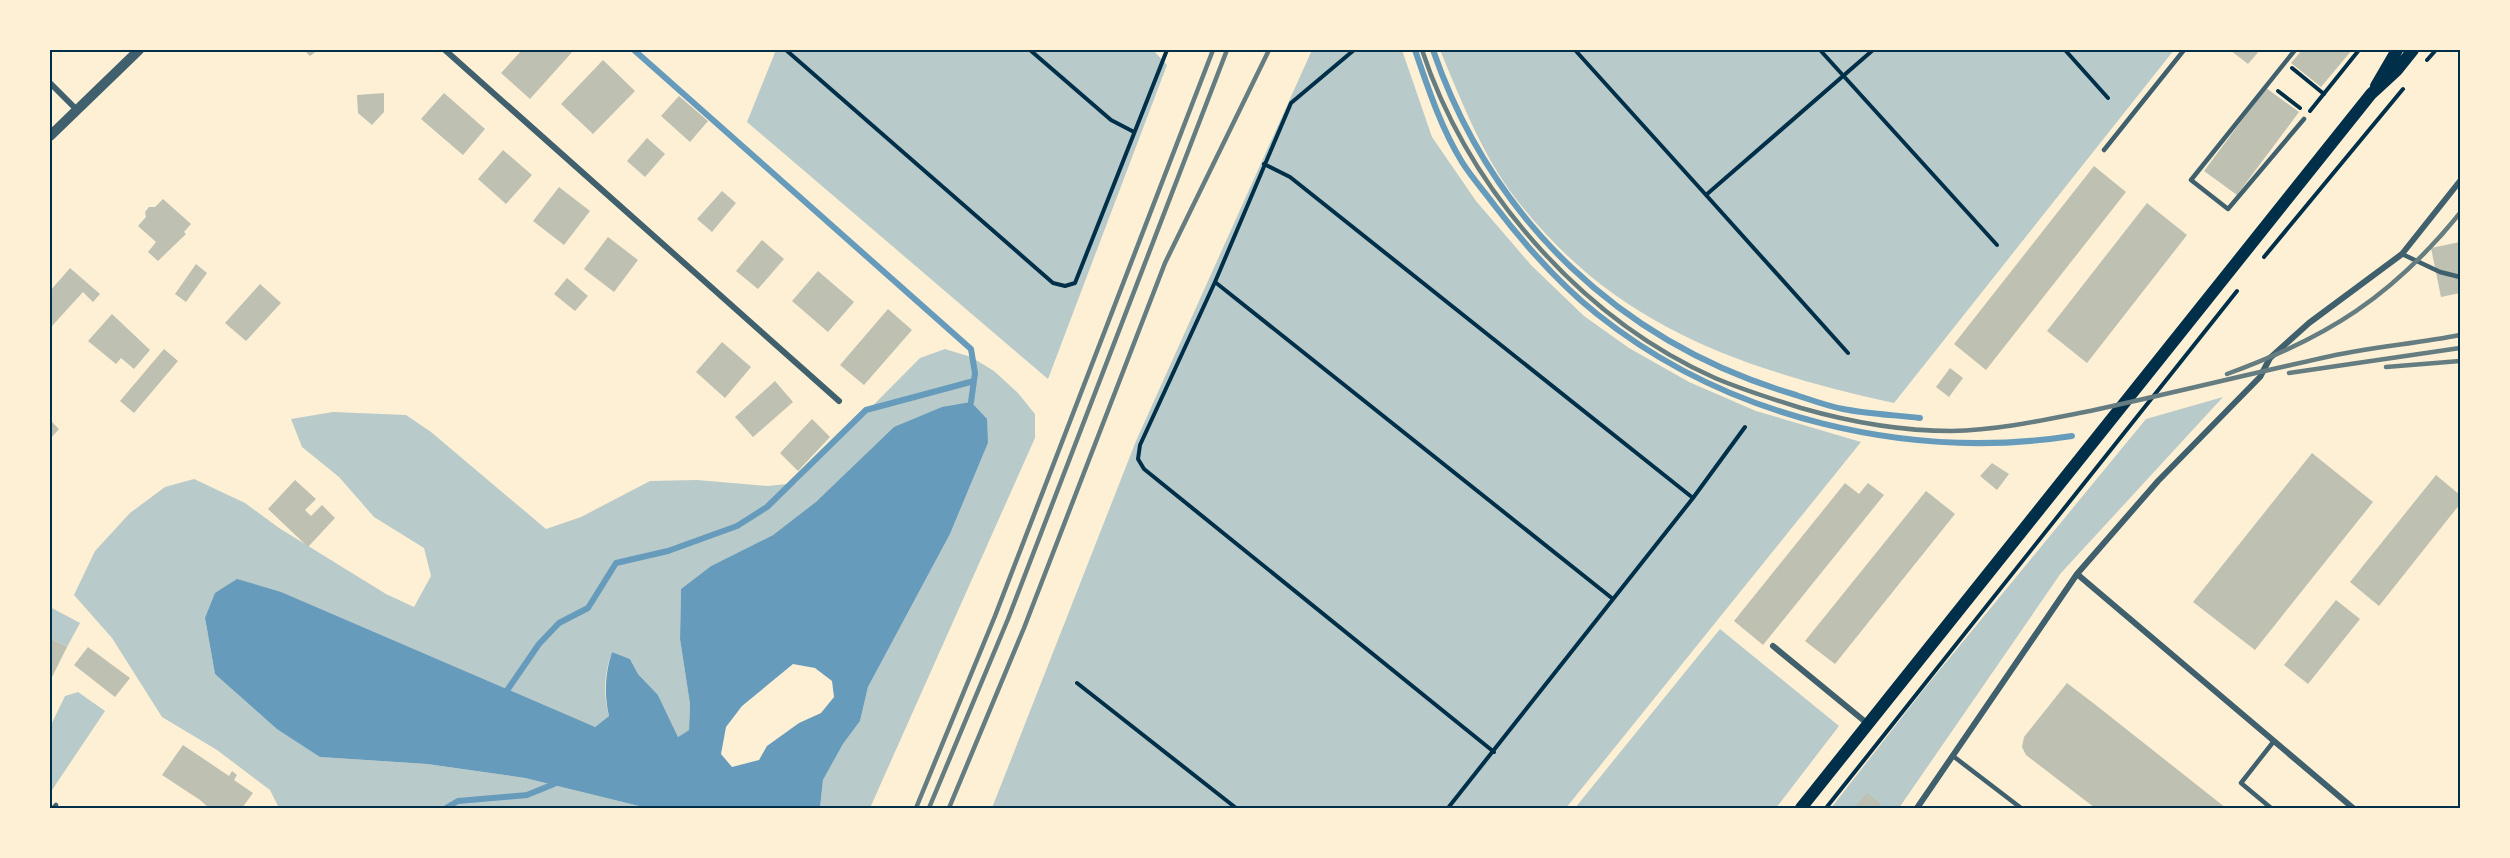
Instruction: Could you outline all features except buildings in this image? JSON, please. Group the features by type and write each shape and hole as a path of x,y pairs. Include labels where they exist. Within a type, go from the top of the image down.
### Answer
{"main road":[{"path":"1801,808 2371,94 2397,50"},
{"path":"2371,94 2397,70 2414,50"}],"street":[{"path":"50,136 139,50"},
{"path":"445,50 838,401"},
{"path":"50,82 77,110"},
{"path":"1917,808 2077,574 2158,481 2260,377 2270,358 2309,323 2402,254 2460,181"},
{"path":"2077,574 2353,808"},
{"path":"1773,646 1868,724"}],"lane":[{"path":"2104,150 2184,50"},
{"path":"2295,50 2191,180 2228,209 2304,119"},
{"path":"2402,254 2440,272 2460,277"},
{"path":"2271,808 2241,783 2274,741"},
{"path":"1953,756 2020,808"}],"path":[{"path":"786,50 1053,283 1065,285 1075,283 1167,50"},
{"path":"1030,50 1111,120 1134,132"},
{"path":"1354,50 1291,103 1215,282 1140,445 1138,459 1144,469 1494,752"},
{"path":"1575,50 1848,353"},
{"path":"1820,50 1997,245"},
{"path":"1706,195 1872,50"},
{"path":"2065,50 2108,98"},
{"path":"2268,83 2308,114 2359,50"},
{"path":"2423,65 2436,50"},
{"path":"2285,62 2324,94"},
{"path":"2261,260 2409,81"},
{"path":"1264,164 1290,177 1693,498"},
{"path":"1215,282 1613,599"},
{"path":"1826,808 2240,287"},
{"path":"1448,808 1693,498 1745,427"},
{"path":"1077,682 1236,808"}],"shaded area":[{"path":"776,50 1153,50 1167,65 1048,379 747,122"},
{"path":"1312,50 1402,50 1432,137 1476,201 1531,265 1584,316 1629,348 1689,382 1756,411 1861,442 1566,808 992,808 1136,441"},
{"path":"1440,50 2174,50 1894,403 1785,375 1734,357 1685,336 1639,311 1595,280 1554,243 1504,182 1473,127"},
{"path":"945,349 971,357 994,371 1018,393 1035,414 1035,438 870,808 820,808 823,780 843,744 860,721 868,687 950,534 988,443 817,501 773,535 711,566 681,589 680,639 690,704 689,730 678,737 658,695 638,674 630,659 612,652 605,684 609,716 595,727 205,618 215,674 320,757 427,764 525,778 647,808 279,808 270,790 217,750 162,717 112,638 74,595 95,551 130,513 165,487 194,479 245,503 279,528 386,594 414,607 431,576 424,548 374,517 339,477 302,447 291,419 333,412 406,415 431,432 546,529 581,517 650,481 697,480 768,486 796,483 920,358"},
{"path":"2223,397 2061,573 1899,808 1831,808 1924,689 2146,419"},
{"path":"50,607 80,623 67,647 50,638"},
{"path":"1720,629 1839,726 1776,808 1575,808"},
{"path":"78,692 105,711 50,793 50,727 65,696"}],"water":[{"path":"971,402 987,419 988,443 950,534 868,687 860,721 843,744 823,780 820,808 647,808 525,778 427,764 320,757 277,729 215,674 205,618 215,593 237,579 281,592 595,727 609,716 606,684 612,652 630,659 638,674 658,695 678,737 689,730 690,704 680,639 681,589 711,566 773,535 817,501 894,427 942,407","holes":["793,664 815,668 832,681 834,697 821,713 799,723 767,746 759,760 732,767 721,754 726,727 742,706"]}],"waterway":[{"path":"634,50 971,349 975,373 971,402"},
{"path":"1415,50 1448,136 1474,179 1518,235 1555,276 1597,314 1648,350 1703,380 1761,405 1822,423 1884,436 1947,442 2010,442 2072,436"},
{"path":"1433,50 1458,112 1490,169 1528,221 1571,268 1620,309 1674,344 1733,373 1837,408 1920,418"},
{"path":"508,689 539,644 559,623 588,608 616,563 668,551 737,526 767,507 866,410 974,381"},
{"path":"446,808 458,801 527,795 554,784"}],"railway":[{"path":"916,808 995,616 1213,50"},
{"path":"929,808 1008,619 1227,50"},
{"path":"949,808 1024,628 1165,263 1269,50"},
{"path":"1422,50 1442,101 1468,151 1499,199 1535,243 1575,284 1619,321 1666,352 1715,378 1801,408 1838,418 1894,427 1932,431 1986,429 2090,411 2339,354 2460,335"},
{"path":"2227,374 2296,345 2356,311 2409,268 2460,213"},
{"path":"2289,373 2460,348"},
{"path":"2386,367 2460,361"}]}
